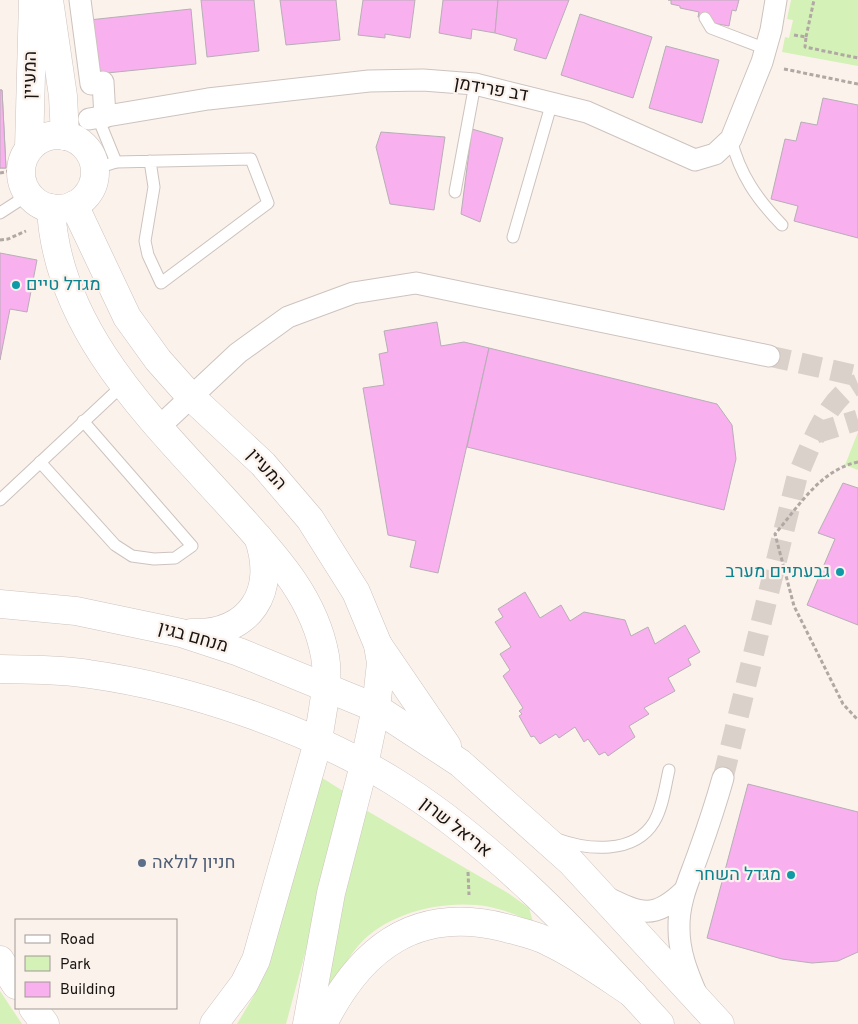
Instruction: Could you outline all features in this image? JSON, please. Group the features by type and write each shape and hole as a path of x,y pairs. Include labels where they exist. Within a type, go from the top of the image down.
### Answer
{"main road":[{"name":"המעיין","path":"29,149 33,0"},
{"name":"המעיין","path":"49,0 63,96 65,136"},
{"path":"65,136 76,140 86,147 105,165 94,180 90,190 63,207 41,205 16,181 29,149 45,137 65,136"},
{"name":"המעיין","path":"63,207 127,317 158,360 190,396 262,464 310,519 356,592 378,645 380,671 376,708 364,765 331,893 307,1024"},
{"path":"63,207 66,284 94,343 159,427 275,555 300,591 313,616 325,657 326,686 318,742 256,960 244,984 214,1024"},
{"path":"181,633 218,631 236,625 250,613 260,596 265,577 261,547 257,536"},
{"name":"מנחם בגין","path":"0,604 76,610 181,633 239,652 376,708"},
{"path":"378,645 429,722 460,763"},
{"name":"אריאל שרון","path":"0,668 90,674 163,689 244,712 318,742 364,765 393,781 449,821 543,900 660,1024"},
{"path":"376,708 460,763 571,862 720,1024"},
{"path":"323,1024 337,996 353,974 384,944 403,933 452,921 487,923 548,941 576,956 633,994"},
{"path":"0,960 15,983"},
{"path":"34,1009 45,1024"}],"street":[{"path":"80,0 91,84 103,82 97,118"},
{"path":"731,140 766,47 776,0"},
{"name":"דב פרידמן","path":"97,118 208,99 369,81 422,80 474,84 587,112 695,160 715,154 731,140"},
{"path":"159,427 238,352 288,317 353,293 416,283 769,356"},
{"path":"700,1004 688,977 680,948 679,916 684,891 711,818 723,778"},
{"path":"604,897 630,908 657,911 671,903 684,891"}],"lane":[{"path":"705,18 712,28 766,47"},
{"path":"455,192 474,84"},
{"path":"513,236 552,102"},
{"path":"97,118 105,165 150,161 251,159 268,202 161,283 148,255 145,241 154,187 150,161"},
{"path":"731,140 736,161 750,188 782,225"},
{"path":"0,213 17,202 16,181"},
{"path":"0,500 124,384"},
{"path":"40,462 115,545 132,556 154,559 175,558 192,546 83,421"},
{"path":"538,832 583,846 604,848 622,845 639,836 653,824 661,805 669,770"}],"path":[{"path":"814,0 805,47 858,58"},
{"path":"806,37 766,47 788,70 858,84"},
{"path":"0,173 16,181"},
{"path":"858,462 845,465 822,478 775,534 794,606 843,704 858,720"},
{"path":"468,868 468,921"}],"green space":[{"path":"791,0 858,0 858,66 782,52 785,37 789,38 793,20 787,19"},
{"path":"858,432 858,470 845,465"},
{"path":"319,776 348,794 286,1024 237,1024 253,997"},
{"path":"364,809 508,893 529,908 533,922 501,910 473,905 437,907 419,910 402,916 371,934 352,953 320,1012 332,930"},
{"path":"0,991 22,1024 0,1024"}],"building":[{"path":"201,0 254,0 259,51 207,57"},
{"path":"280,0 336,0 340,40 286,45"},
{"path":"363,0 415,0 410,38 385,34 385,38 358,35"},
{"path":"443,0 498,0 495,33 472,29 471,39 439,33"},
{"path":"498,0 569,0 546,59 514,50 517,39 495,33"},
{"path":"671,0 739,0 736,11 732,10 729,26 712,23 712,19 698,17 699,12 680,8 680,6 671,4"},
{"path":"191,9 196,64 97,74 89,20"},
{"path":"580,14 652,37 633,98 561,75"},
{"path":"666,46 719,60 702,123 649,108"},
{"path":"0,90 2,90 6,168 0,168"},
{"path":"0,90 2,90 6,168 0,168"},
{"path":"823,98 858,105 858,238 794,221 798,206 771,199 785,139 796,141 801,122 817,125"},
{"path":"472,129 503,138 480,222 461,214"},
{"path":"381,132 445,137 434,210 390,204 376,147"},
{"name":"מגדל טיים","path":"0,253 37,260 27,312 10,309 0,360"},
{"path":"437,322 441,346 464,342 489,348 438,573 410,567 416,541 388,535 363,388 384,385 379,354 388,352 384,331"},
{"path":"489,348 717,404 732,425 736,459 724,510 467,447"},
{"name":"גבעתיים מערב","path":"843,483 858,488 858,625 807,605 835,539 818,533"},
{"path":"525,592 540,618 561,605 570,621 584,612 625,620 631,636 648,627 655,644 685,625 700,652 688,659 691,665 668,678 675,691 644,708 649,714 629,726 635,737 608,756 605,752 599,755 588,739 584,742 575,727 559,738 556,734 540,744 534,736 531,737 519,716 522,714 519,711 523,708 503,676 510,670 500,654 511,647 495,622 503,617 498,609"},
{"name":"מגדל השחר","path":"748,784 858,812 858,952 838,961 812,963 782,959 707,938"}],"tunnel":[{"path":"769,356 858,376"},
{"path":"723,778 797,477 814,438 829,411 837,400 858,384"},
{"path":"816,433 858,420"}],"place":[{"name":"מגדל טיים","path":"16,285"},
{"name":"גבעתיים מערב","path":"840,572"},
{"name":"חניון לולאה","path":"142,863"},
{"name":"מגדל השחר","path":"791,875"}]}
